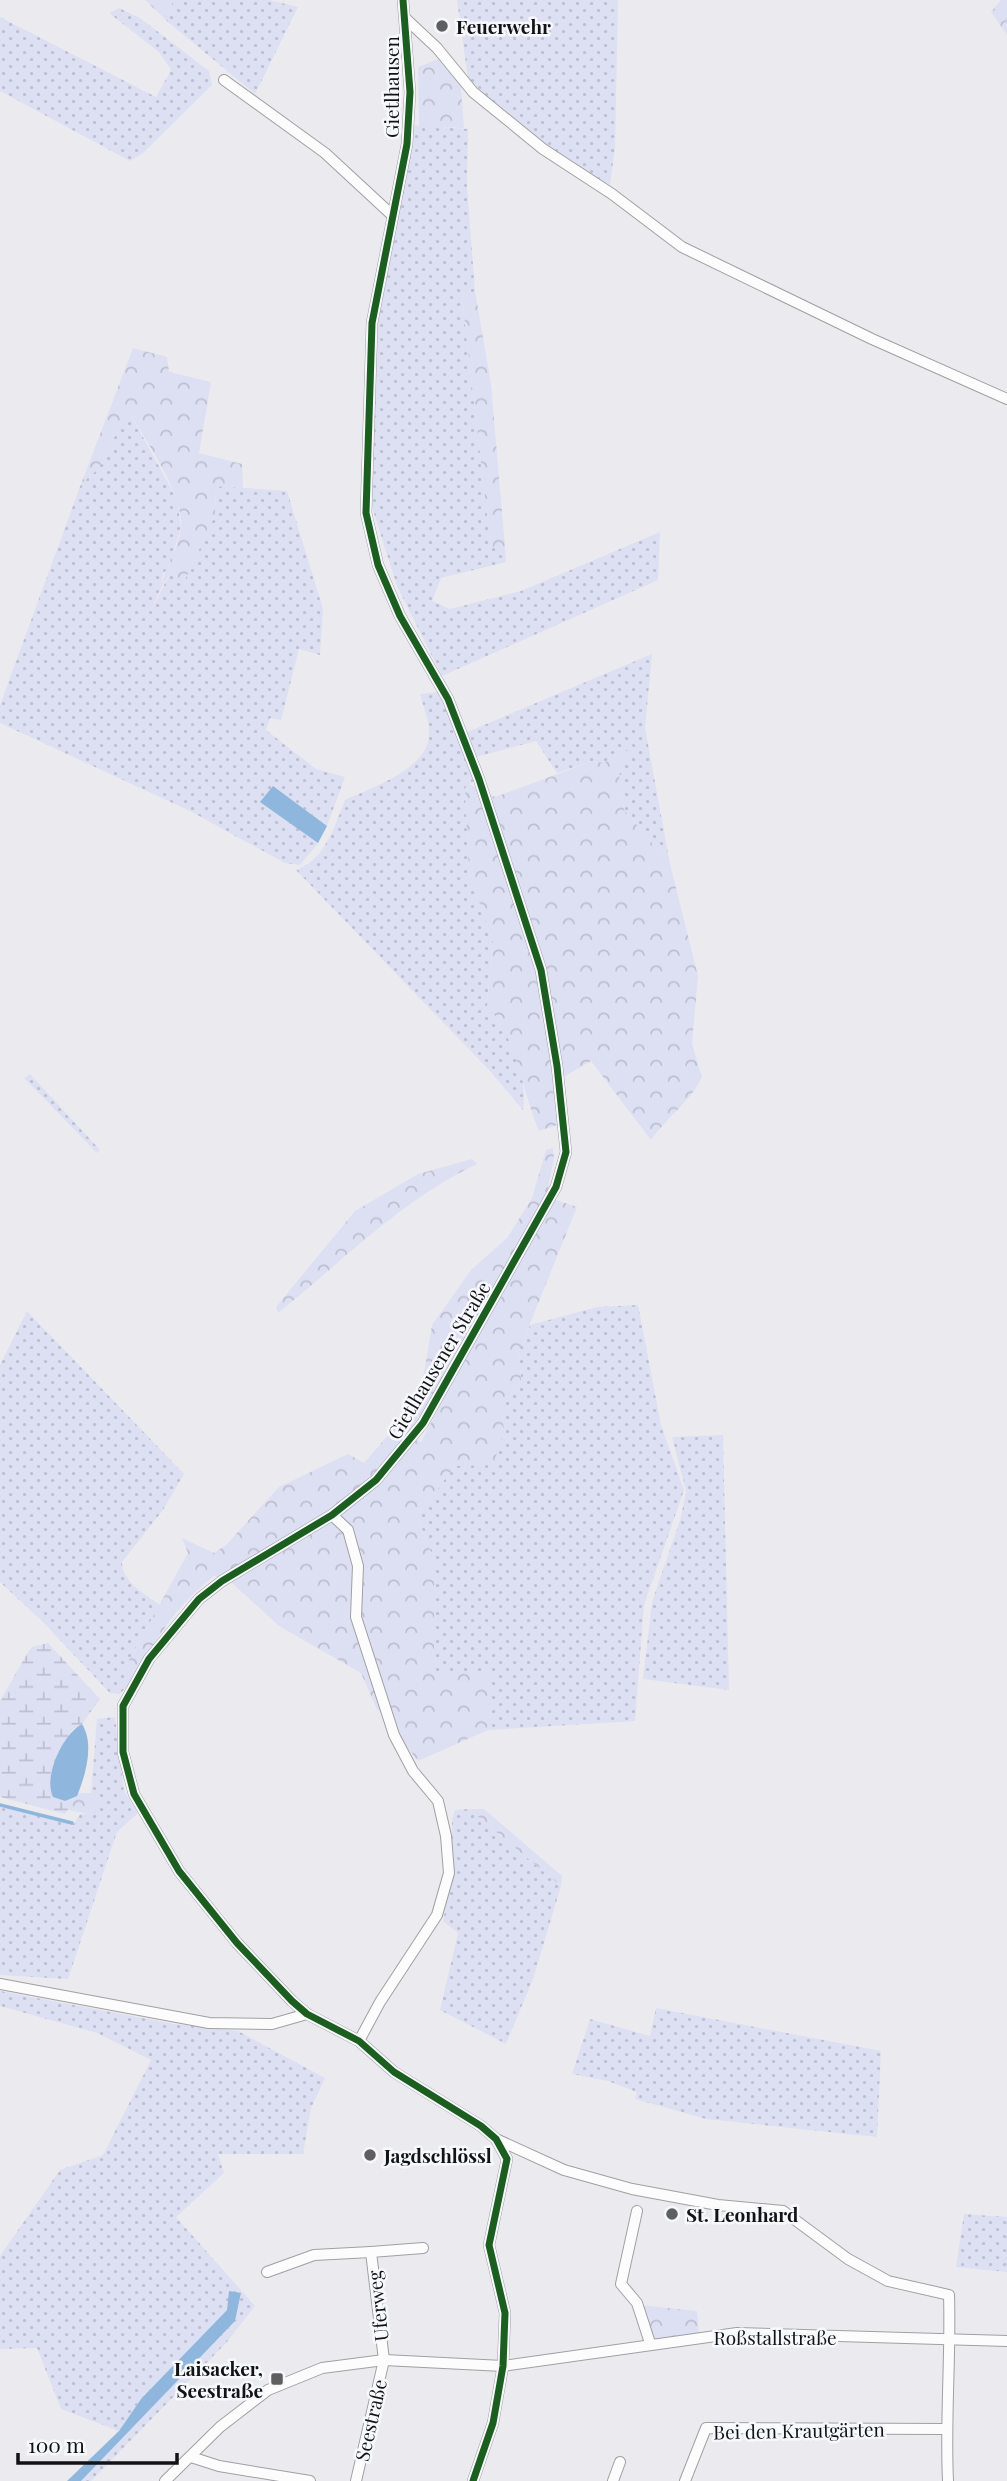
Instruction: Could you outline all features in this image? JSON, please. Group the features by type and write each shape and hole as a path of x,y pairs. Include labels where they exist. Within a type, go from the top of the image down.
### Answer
{"street":[{"name":"Gietlhausen","path":"392,215 407,134 410,92 403,0"},
{"path":"406,19 436,48 472,92 543,149 612,194 682,247 872,339 1007,399"},
{"path":"224,80 325,153 392,215"},
{"name":"Gietlhausener Straße","path":"392,215 372,323 366,513 378,565 400,616 448,699 479,779 541,970 557,1066 566,1152 556,1187 423,1423 376,1480 332,1515 222,1581 199,1599 149,1660 123,1706 123,1752 134,1794 176,1867 237,1942 307,2014 359,2041 394,2072 496,2139 564,2170 632,2189 710,2204 783,2211 848,2259 888,2281 949,2295 951,2341"},
{"path":"332,1515 348,1530 358,1566 356,1617 394,1735 413,1771 438,1801 446,1836 449,1873 437,1914 380,2001 359,2041"},
{"path":"0,1984 209,2023 272,2024 307,2014"},
{"path":"473,2481 493,2423 503,2366 505,2313 489,2245 507,2159 496,2139"},
{"path":"637,2211 621,2284 637,2303 650,2343"},
{"name":"Uferweg","path":"267,2272 314,2255 423,2248"},
{"name":"Uferweg","path":"371,2252 384,2360"},
{"name":"Roßstallstraße","path":"503,2366 650,2343 737,2333 1007,2341"},
{"path":"948,2481 946,2429 951,2341"},
{"name":"Seestraße","path":"356,2481 384,2360"},
{"name":"Seestraße","path":"165,2481 220,2427 268,2390 322,2368 384,2360 503,2366"},
{"name":"Bei den Krautgärten","path":"685,2481 706,2428 946,2429"},
{"path":"191,2457 219,2466 310,2481"},
{"path":"613,2481 620,2462"}],"green space":[{"path":"145,0 173,0 168,22"},
{"path":"173,0 269,0 298,7 255,94 168,22"},
{"path":"457,0 618,0 615,148 610,185 569,161 515,123 468,78"},
{"path":"1001,0 1007,0 1007,35 991,12"},
{"path":"119,8 140,18 209,71 212,85 142,154 130,161 0,91 0,17 156,97 171,70 159,52 109,13"},
{"path":"438,59 461,87 464,128 419,126 418,67"},
{"path":"413,125 468,129 467,187 475,291 462,298 491,547 505,547 506,562 441,578 432,601 450,609 521,591 660,532 658,580 442,676 397,586 372,507 377,330"},
{"path":"475,291 491,384 505,547 491,548 462,298"},
{"path":"133,348 167,357 169,372 211,382 199,453 242,464 243,488 216,486 215,515 184,582 171,572 161,588 179,536 180,514 162,468 128,410 98,469 81,484"},
{"path":"128,410 177,499 181,527 169,567 163,574 161,588 149,614 171,572 184,581 215,515 216,486 287,491 323,609 320,655 299,649 281,720 270,718 266,730 316,769 345,777 327,826 273,786 261,802 318,843 300,865 285,863 190,811 0,723 0,705 81,484 98,469"},
{"path":"652,654 645,728 670,864 624,810 619,775 632,747 604,763 593,761 557,773 536,741 476,757 465,733"},
{"path":"438,692 459,738 474,781 465,788 469,873 493,942 487,1004 516,1054 523,1082 523,1110 490,1071 296,870 314,859 321,851 345,800 398,775 421,756 429,731 420,694"},
{"path":"633,746 619,775 624,810 670,864 698,976 692,1044 702,1077 691,1094 651,1140 591,1061 553,1083 557,1125 539,1131 507,1036 487,1005 493,942 469,873 465,788 469,784 495,797 593,761 604,763"},
{"path":"30,1074 100,1150 97,1153 24,1078"},
{"path":"553,1148 554,1158 547,1193 556,1200 577,1207 519,1351 521,1380 502,1408 504,1432 493,1465 455,1466 417,1516 434,1560 434,1671 488,1671 488,1730 418,1761 376,1707 361,1673 279,1626 230,1581 214,1576 177,1612 129,1684 123,1683 128,1662 188,1553 182,1538 214,1553 226,1545 279,1487 348,1454 364,1463 409,1411 419,1418 409,1435 421,1442 444,1398 437,1391 420,1418 411,1409 424,1373 432,1325 471,1270 507,1238 532,1198 546,1150"},
{"path":"472,1159 477,1164 423,1195 398,1213 278,1313 276,1307 355,1211 418,1174"},
{"path":"638,1305 661,1425 684,1490 644,1605 635,1721 488,1730 487,1671 434,1671 434,1560 417,1516 455,1466 504,1432 502,1408 521,1380 519,1351 530,1325 597,1307"},
{"path":"27,1311 184,1474 163,1510 122,1562 130,1581 160,1605 128,1662 123,1683 129,1684 120,1694 110,1693 42,1621 0,1582 0,1365"},
{"path":"723,1435 729,1690 643,1679 652,1602 681,1517 686,1491 672,1437"},
{"path":"48,1643 100,1699 82,1724 72,1730 57,1759 51,1791 54,1797 65,1801 68,1810 65,1814 0,1797 0,1701 32,1647"},
{"path":"115,1717 124,1791 138,1813 117,1832 68,1979 0,1975 0,1807 74,1824 80,1814 91,1813 97,1803 91,1793 97,1719"},
{"path":"78,1793 91,1793 97,1803 91,1814 68,1810 65,1801"},
{"path":"469,1809 561,1886 533,1979 506,2044 440,2010 458,1933 443,1921 452,1872 452,1820 455,1810"},
{"path":"469,1809 484,1809 562,1876 561,1886"},
{"path":"0,1991 174,2024 238,2031 325,2078 311,2108 303,2154 218,2154 224,2173 176,2217 255,2306 226,2343 91,2481 81,2481 235,2321 241,2294 229,2291 227,2310 141,2399 119,2431 61,2409 37,2348 0,2349 0,2256 60,2170 103,2155 151,2060 97,2033 0,2006"},
{"path":"656,2008 881,2051 877,2137 706,2119 635,2099 637,2092 608,2081 572,2074 590,2019 650,2036"},
{"path":"964,2214 1007,2217 1007,2272 956,2267"},
{"path":"640,2305 697,2311 699,2334 652,2340"}],"water":[{"path":"273,786 327,826 318,843 260,802"},
{"path":"82,1724 88,1741 86,1770 77,1796 65,1801 53,1797 53,1767 68,1737"},
{"path":"229,2291 241,2293 235,2321 81,2481 67,2481 119,2431 141,2399 227,2310"}],"waterway":[{"path":"0,1805 72,1823"}],"cycle path":[{"path":"403,0 410,92 407,144 372,323 366,513 378,565 400,616 448,699 479,779 541,970 557,1066 566,1152 556,1187 423,1423 376,1480 332,1515 222,1581 199,1599 149,1659 123,1706 123,1752 134,1794 179,1871 237,1943 307,2014 359,2041 394,2072 481,2126 496,2139 507,2159 489,2245 505,2313 503,2366 493,2423 473,2481"}],"place":[{"name":"Feuerwehr","path":"442,26"},
{"name":"Jagdschlössl","path":"370,2155"},
{"name":"St. Leonhard","path":"672,2214"},
{"name":"Laisacker, Seestraße","path":"277,2379"}]}
